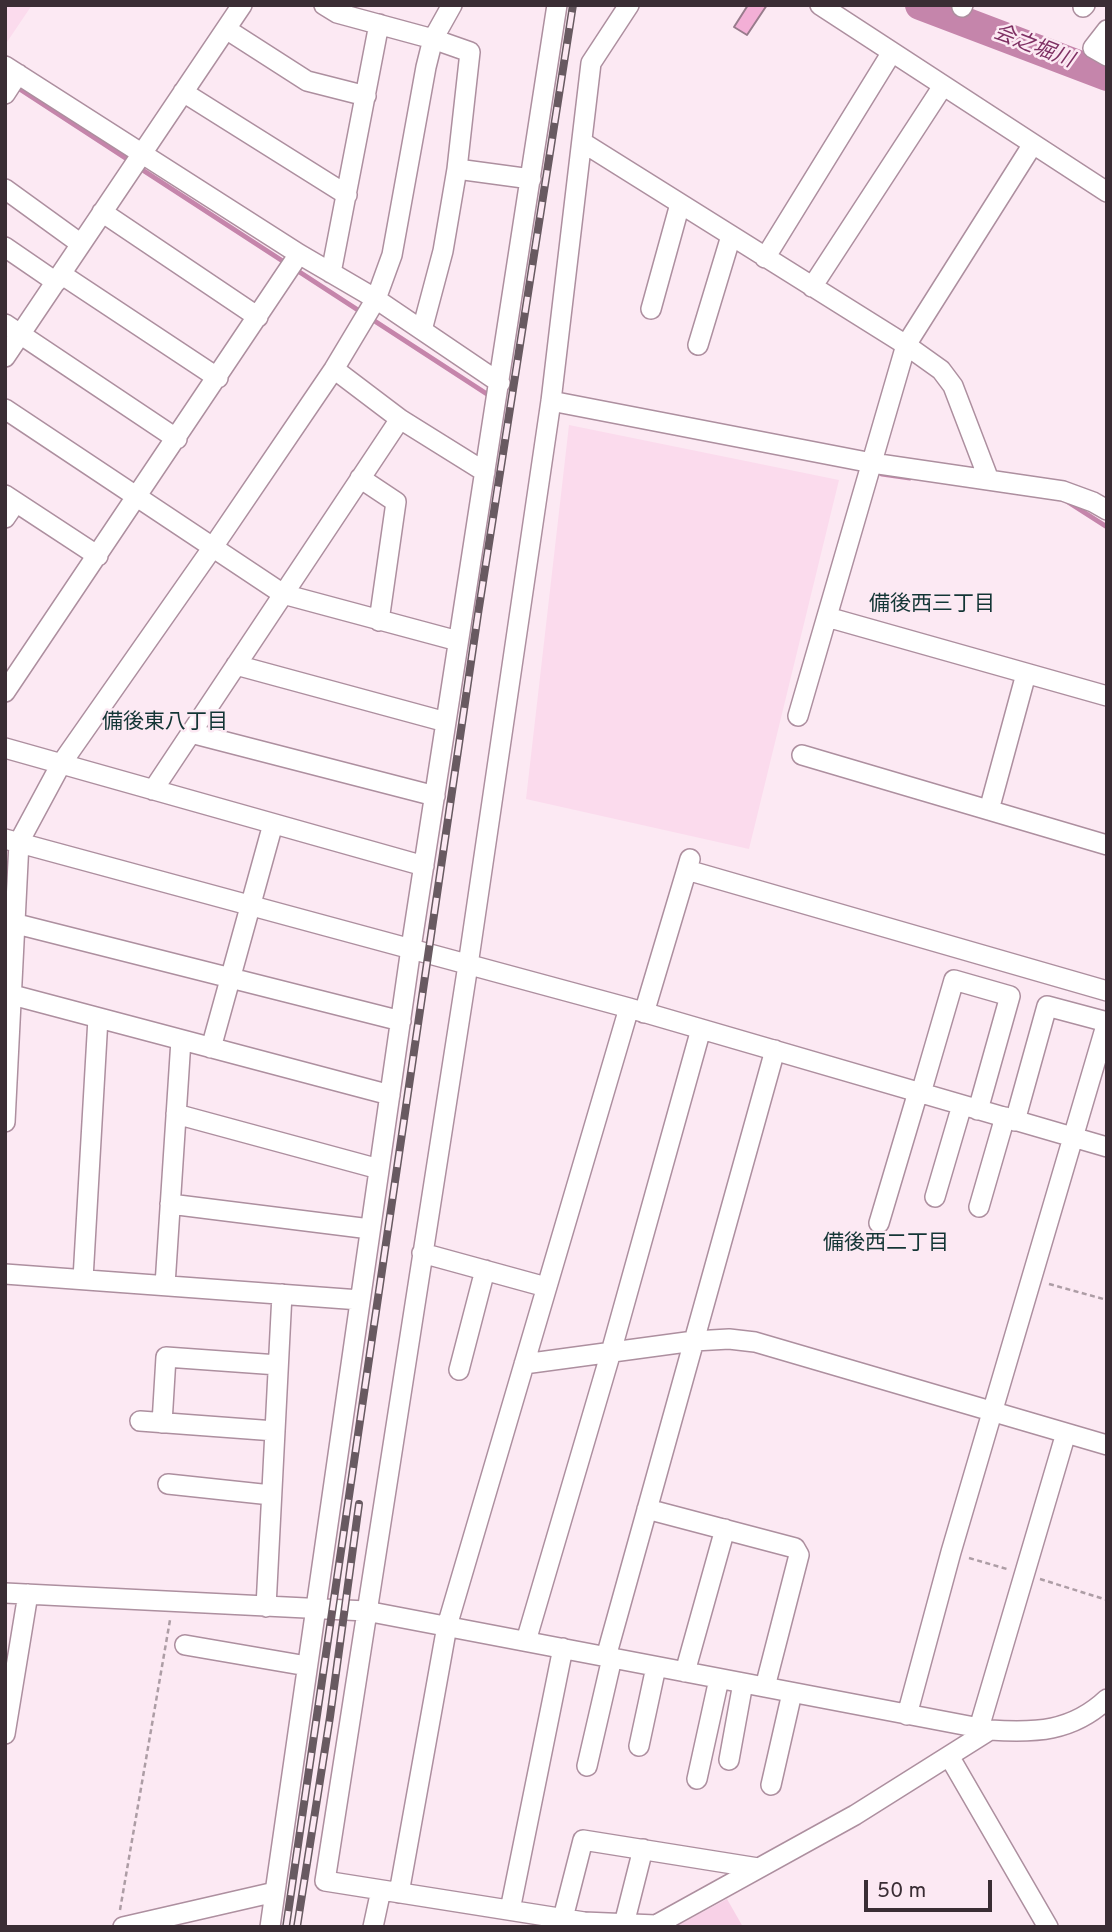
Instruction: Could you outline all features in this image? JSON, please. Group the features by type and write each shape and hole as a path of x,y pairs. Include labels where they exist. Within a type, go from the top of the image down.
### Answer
{"street":[{"path":"5,357 13,329 58,278 242,5"},
{"path":"5,1122 12,841 61,764 334,369 376,299 392,255 433,39 452,5"},
{"path":"270,1927 411,948 556,5"},
{"path":"629,5 591,63 551,401 468,965 325,1881 563,1918 583,1924 656,1925 855,1815 948,1756 984,1729 1066,1433"},
{"path":"820,5 1107,192"},
{"path":"334,8 470,52 457,169 443,251 422,330"},
{"path":"331,273 379,24"},
{"path":"226,29 307,81 366,96"},
{"path":"1107,30 1093,48 1107,56"},
{"path":"765,258 891,52"},
{"path":"5,94 12,70 299,254 376,299 500,383"},
{"path":"812,286 943,86"},
{"path":"183,92 348,195"},
{"path":"583,142 906,345 941,370 953,386 989,481"},
{"path":"798,716 906,345 1033,144"},
{"path":"457,169 531,179"},
{"path":"5,189 81,244"},
{"path":"651,309 680,204"},
{"path":"102,212 258,317"},
{"path":"698,345 731,236"},
{"path":"5,247 218,378"},
{"path":"8,682 98,556 299,254"},
{"path":"13,329 177,439"},
{"path":"334,369 400,419 485,472"},
{"path":"551,401 872,463 1063,491 1107,510"},
{"path":"5,409 283,594 458,641"},
{"path":"153,790 400,419"},
{"path":"360,478 396,502 379,621"},
{"path":"9,505 98,556"},
{"path":"827,617 1107,696"},
{"path":"236,665 446,722"},
{"path":"989,810 1026,674"},
{"path":"191,733 435,796"},
{"path":"5,748 424,866"},
{"path":"802,755 1107,845"},
{"path":"211,1048 274,824"},
{"path":"12,841 637,1010 1107,1147"},
{"path":"373,1927 390,1891 447,1626 546,1287 637,1010 689,864 1107,991"},
{"path":"11,922 401,1021"},
{"path":"879,1223 954,980 1010,996 935,1196"},
{"path":"9,994 390,1095"},
{"path":"907,1715 951,1552 1107,1023 1047,1006 979,1207"},
{"path":"83,1279 98,1018"},
{"path":"526,1642 611,1352 701,1029"},
{"path":"165,1285 181,1040"},
{"path":"587,1766 609,1658 647,1509 775,1050"},
{"path":"176,1114 379,1169"},
{"path":"170,1204 370,1229"},
{"path":"422,1253 546,1287"},
{"path":"459,1370 485,1270"},
{"path":"5,1274 360,1300"},
{"path":"266,1606 282,1294"},
{"path":"524,1364 694,1341 729,1339 755,1342 1107,1445"},
{"path":"162,1423 166,1357 278,1366"},
{"path":"140,1421 275,1431"},
{"path":"168,1484 271,1494"},
{"path":"647,1509 795,1548 799,1555 765,1687"},
{"path":"685,1672 725,1529"},
{"path":"5,1592 366,1611 984,1729 1026,1733 1063,1726 1091,1714 1107,1699"},
{"path":"5,1734 28,1594"},
{"path":"185,1645 307,1666"},
{"path":"510,1910 563,1648"},
{"path":"639,1746 656,1667"},
{"path":"696,1779 719,1679"},
{"path":"729,1760 743,1683"},
{"path":"771,1785 792,1692"},
{"path":"948,1756 1048,1927"},
{"path":"563,1918 583,1840 758,1868"},
{"path":"624,1924 643,1849"},
{"path":"121,1920 275,1892"}],"path":[{"path":"1032,1279 1107,1300"},
{"path":"121,1920 173,1601"}],"shaded area":[{"path":"5,5 32,5 5,45"},
{"path":"569,425 839,480 749,849 526,799"},
{"path":"727,1899 743,1927 674,1927"}],"building":[{"path":"748,5 767,5 747,35 734,27"}],"waterway":[{"name":"会之堀川","path":"920,5 1107,76"},
{"path":"15,86 130,161"},
{"path":"138,167 361,312"},
{"path":"370,318 490,396"},
{"path":"882,474 910,478"},
{"path":"1068,502 1107,527"}],"railway":[{"path":"286,1927 478,614 573,5"},
{"path":"297,1927 330,1717 359,1504"}],"district":[{"name":"備後西三丁目","path":"932,606"},
{"name":"備後東八丁目","path":"165,724"},
{"name":"備後西二丁目","path":"886,1245"}]}
